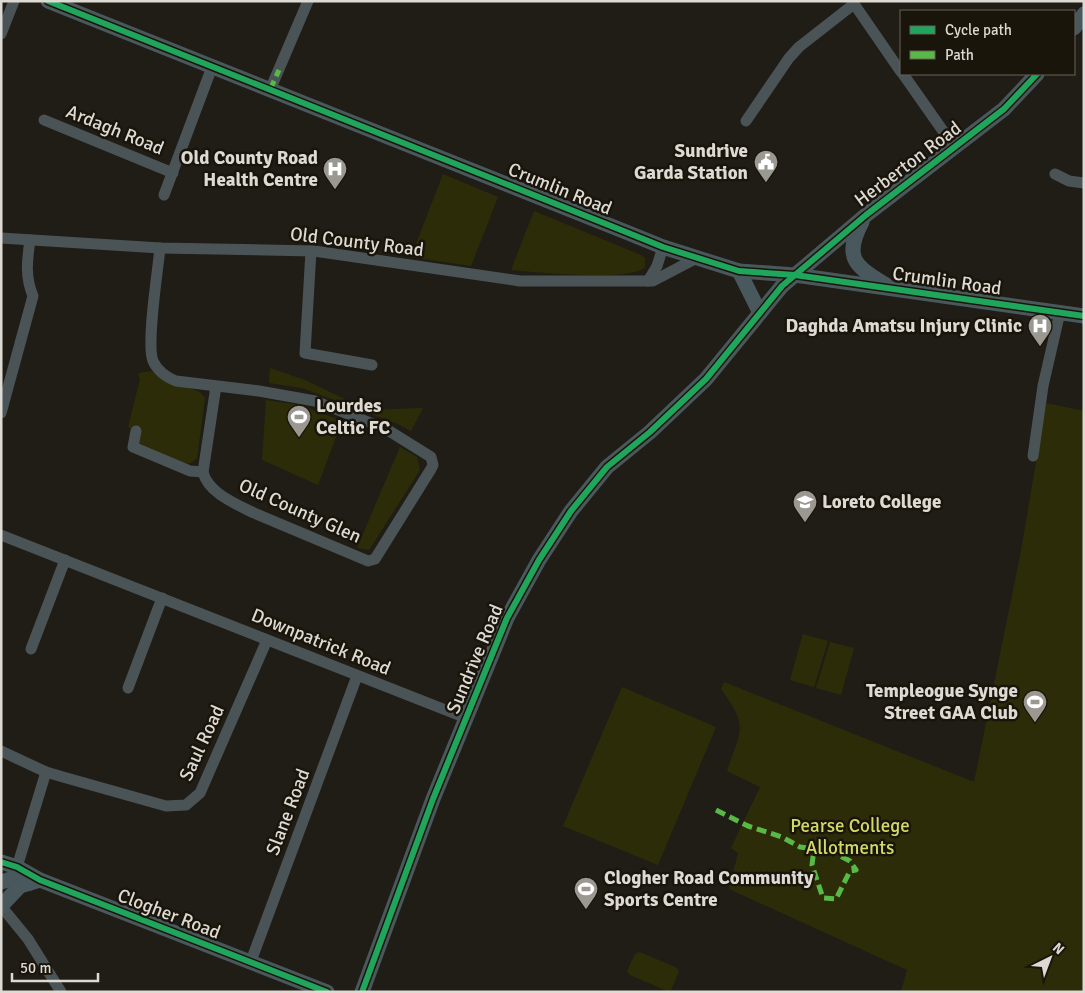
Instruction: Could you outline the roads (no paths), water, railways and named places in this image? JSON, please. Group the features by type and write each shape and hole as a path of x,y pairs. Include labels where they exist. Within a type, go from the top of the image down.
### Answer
{"street":[{"path":"1,34 14,1"},
{"name":"Crumlin Road","path":"48,1 663,247 696,258 739,270 795,275 935,297 1084,316"},
{"path":"270,90 308,1"},
{"path":"746,121 789,58 799,47 853,3 900,70"},
{"name":"Ardagh Road","path":"164,195 212,67"},
{"path":"903,75 955,148"},
{"name":"Herberton Road","path":"795,275 866,214 955,148 1013,101 1036,75"},
{"name":"Ardagh Road","path":"44,120 172,173"},
{"path":"1055,174 1069,181 1084,182"},
{"path":"866,214 854,237 852,247 855,263 860,269 891,289"},
{"name":"Old County Road","path":"1,238 160,248 310,251 520,281 648,281 663,278 696,258"},
{"path":"1,413 32,296 27,283 26,267 30,240"},
{"path":"648,281 657,266 663,247"},
{"name":"Old County Glen","path":"160,248 152,325 153,361 157,368 171,379 315,401 386,429 428,454 433,465 375,560 368,561 235,504 205,482 203,472"},
{"path":"310,251 305,354 372,365"},
{"path":"739,270 751,290 760,313"},
{"name":"Sundrive Road","path":"362,992 433,799 466,718 507,618 539,560 571,511 607,467 650,432 706,379 771,298 795,275"},
{"path":"1033,456 1043,386 1060,312"},
{"path":"136,430 132,447 190,471 203,472 216,386"},
{"name":"Downpatrick Road","path":"1,535 466,718"},
{"path":"31,649 65,560"},
{"path":"128,688 162,598"},
{"name":"Saul Road","path":"1,751 46,772 166,806 186,805 200,793 267,640"},
{"name":"Slane Road","path":"251,961 358,676"},
{"path":"17,867 46,772"},
{"name":"Clogher Road","path":"1,862 17,867 35,882 251,961 327,992"},
{"path":"1,882 14,878 35,882"},
{"path":"35,882 20,886 1,906 28,940 61,992"}],"place":[{"name":"Sundrive Garda Station","path":"766,183"},
{"name":"Old County Road Health Centre","path":"335,190"},
{"name":"Daghda Amatsu Injury Clinic","path":"1040,347"},
{"name":"Lourdes Celtic FC","path":"299,438"},
{"name":"Loreto College","path":"805,523"},
{"name":"Templeogue Synge Street GAA Club","path":"1035,723"},
{"name":"Clogher Road Community Sports Centre","path":"586,910"}],"park label":[{"name":"Pearse College Allotments","path":"850,837"}]}
